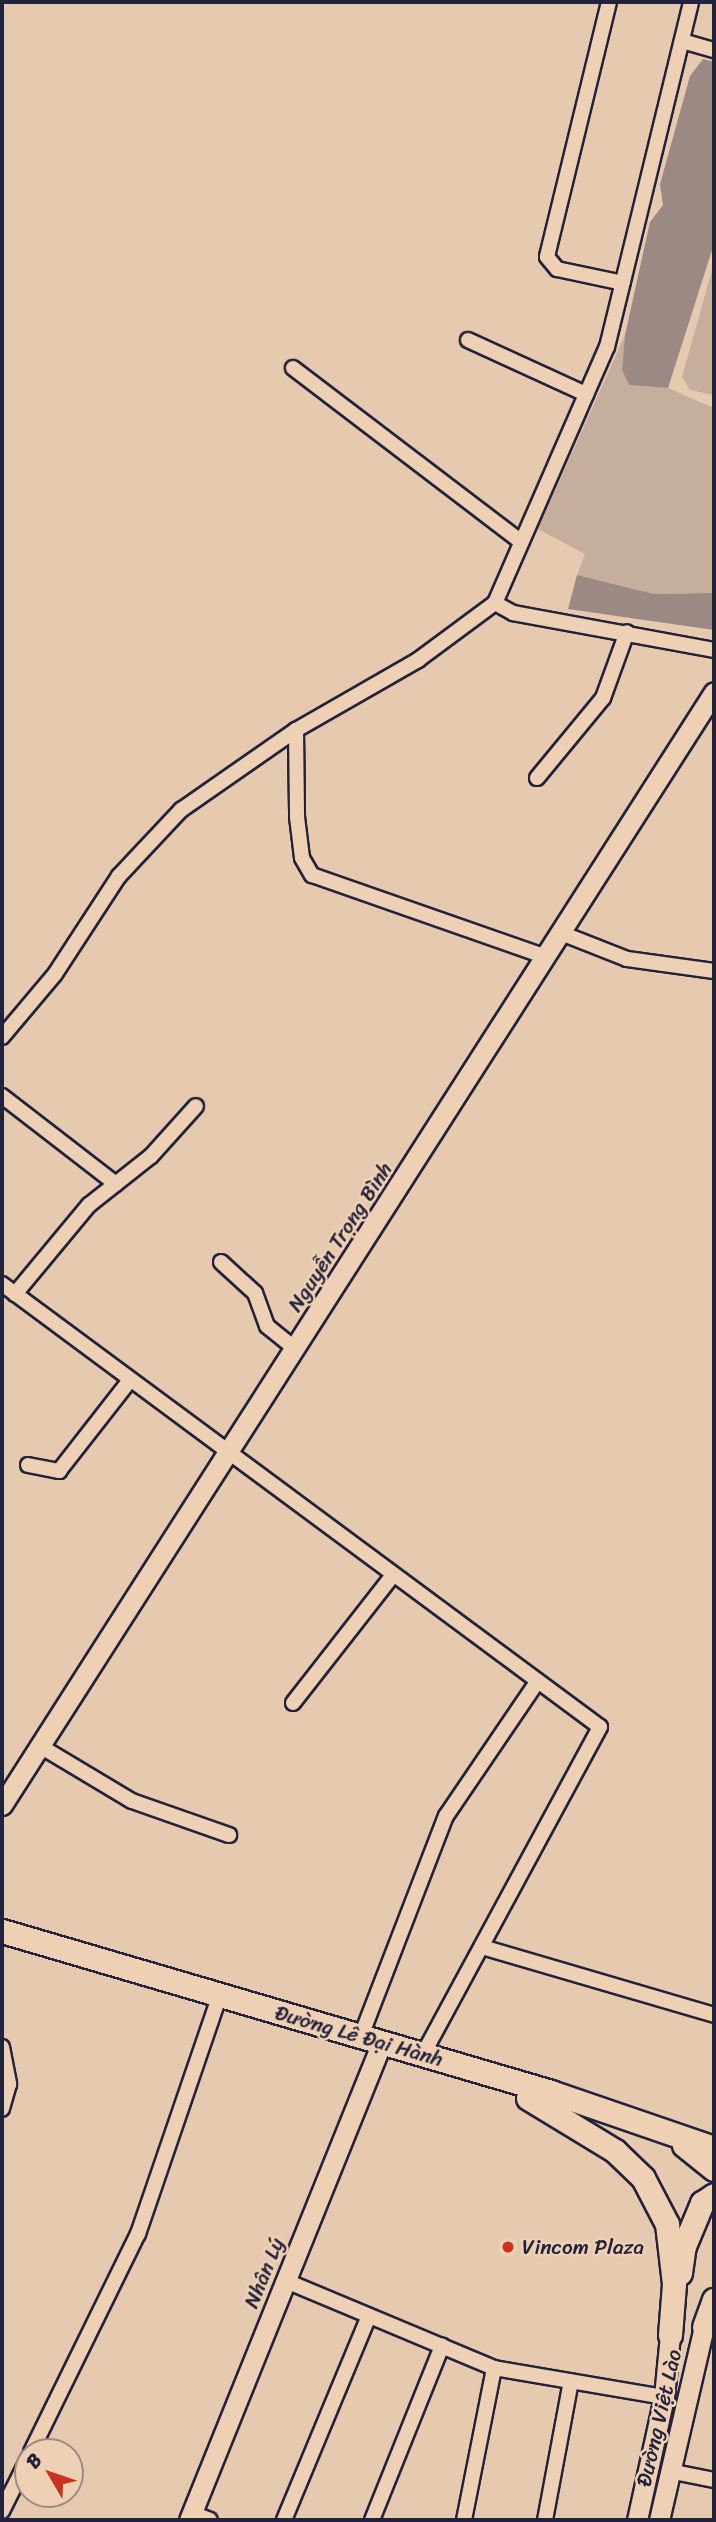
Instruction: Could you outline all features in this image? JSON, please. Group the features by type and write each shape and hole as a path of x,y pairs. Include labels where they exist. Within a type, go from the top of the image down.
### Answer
{"main road":[{"name":"Đường Lê Đại Hành","path":"2,1931 424,2054 714,2148"},
{"path":"463,2066 562,2114 643,2178 667,2224 674,2284 670,2335"},
{"path":"643,2125 697,2152 714,2169"},
{"path":"670,2335 684,2246 702,2203 714,2195"},
{"path":"709,2320 714,2300"}],"street":[{"path":"609,2 547,257 557,269 623,283"},
{"path":"2,1037 55,974 119,876 181,810 296,730 418,660 495,603 607,347 691,2"},
{"path":"682,41 714,50"},
{"path":"468,340 586,394"},
{"path":"293,368 520,542"},
{"path":"495,603 513,613 714,650"},
{"path":"537,778 603,698 627,632"},
{"name":"Nguyễn Trọng Bình","path":"2,1805 714,692"},
{"path":"296,730 297,817 302,858 313,875 546,957"},
{"path":"561,933 626,959 714,971"},
{"path":"2,1096 116,1184"},
{"path":"15,1294 71,1224 151,1156 196,1106"},
{"path":"221,1262 255,1293 267,1325 295,1349"},
{"path":"2,1284 600,1727 424,2054"},
{"path":"28,1465 59,1471 130,1380"},
{"path":"293,1703 393,1575"},
{"path":"372,2039 446,1816 537,1682"},
{"path":"40,1746 132,1801 229,1835"},
{"path":"482,1947 714,2015"},
{"path":"38,2438 138,2234 220,1995"},
{"name":"Nhân Lý","path":"197,2518 286,2281 372,2039"},
{"path":"2,2047 9,2084 2,2109"},
{"path":"286,2281 494,2368 664,2397"},
{"path":"284,2520 369,2316"},
{"name":"Đường Việt Lào","path":"659,2520 669,2471 709,2320"},
{"name":"Đường Việt Lào","path":"637,2520 664,2397 670,2335"},
{"path":"372,2520 442,2346"},
{"path":"464,2520 494,2368"},
{"path":"545,2520 571,2381"},
{"path":"669,2471 714,2480"},
{"path":"13,2520 2,2511 14,2487"}],"shaded area":[{"path":"703,59 714,62 714,244 668,388 629,385 622,370 625,335 650,222 663,205 660,184 690,76"},
{"path":"714,263 714,395 690,390 682,377"},
{"path":"625,335 622,370 629,385 668,388 714,408 714,593 654,594 577,575 585,554 538,529"},
{"path":"577,575 654,594 714,593 714,630 568,609"}],"place":[{"name":"Vincom Plaza","path":"508,2247"}]}
